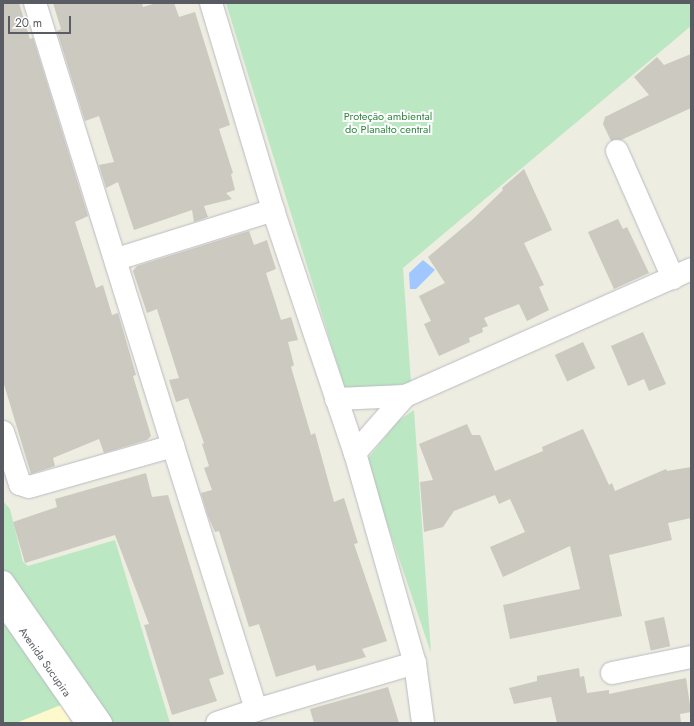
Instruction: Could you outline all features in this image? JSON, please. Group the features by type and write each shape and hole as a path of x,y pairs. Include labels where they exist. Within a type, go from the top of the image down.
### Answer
{"street":[{"path":"35,3 256,710"},
{"path":"211,3 273,210 355,454 415,662 423,723"},
{"path":"336,399 405,396 682,274 617,151"},
{"path":"116,259 273,210"},
{"path":"355,454 405,396"},
{"path":"3,432 20,484 29,487 173,446"},
{"path":"3,582 101,723"},
{"name":"Avenida Sucupira","path":"3,602 87,723"},
{"path":"612,673 691,657"},
{"path":"217,723 415,662"}],"green space":[{"name":"Proteção ambiental do Planalto central","path":"226,3 691,3 691,26 403,268 411,383 346,392"},
{"path":"414,410 431,653 366,461 398,421"},
{"path":"3,501 10,509 23,562 28,566 115,540 170,723 92,723 3,590"},
{"path":"3,621 61,705 18,723 3,723"}],"sand":[{"path":"61,705 71,723 16,723"}],"water":[{"path":"423,260 435,270 416,289 410,289 409,273"}],"building":[{"path":"3,3 19,3 30,39 33,38 88,216 75,222 96,288 103,285 112,315 118,313 136,375 133,376 151,436 147,440 104,453 99,439 53,458 55,466 31,474 3,381"},
{"path":"53,3 142,3 143,7 156,3 174,3 179,17 195,12 230,125 219,129 233,173 231,174 235,190 226,193 232,199 204,206 208,217 194,222 192,210 134,230 118,182 106,188 99,165 114,162 99,116 85,121 57,31 61,29"},
{"path":"691,54 691,108 621,140 611,141 603,124 605,117 649,95 634,77 657,57 664,65"},
{"path":"524,169 552,230 524,243 544,285 539,287 549,310 527,321 519,304 484,318 488,326 482,328 483,332 469,338 470,342 439,356 424,324 431,321 419,296 445,283 428,257 472,220 503,190 502,188"},
{"path":"618,219 623,229 627,227 649,273 614,289 588,232"},
{"path":"249,231 254,245 267,240 276,269 266,273 281,320 291,317 298,340 288,342 294,365 291,367 311,435 315,433 334,502 344,498 358,543 354,544 387,641 362,649 366,657 317,671 315,665 276,677 259,624 249,627 219,531 215,532 208,516 201,493 212,490 204,468 209,466 202,444 204,443 188,398 176,402 169,380 179,378 157,309 147,313 133,271 137,266"},
{"path":"643,332 666,384 649,391 644,379 628,386 611,346"},
{"path":"583,342 595,368 567,381 555,355"},
{"path":"467,424 472,435 480,435 495,471 543,451 542,447 583,429 609,485 612,483 615,491 666,469 667,471 691,467 691,518 668,523 672,540 609,555 622,616 510,639 503,605 580,589 570,546 503,577 490,547 525,532 510,499 499,504 495,495 454,511 443,527 424,532 420,482 433,480 419,444"},
{"path":"146,473 152,497 168,495 224,674 209,679 217,701 172,715 144,625 149,624 115,535 25,563 13,522 57,507 55,499"},
{"path":"664,617 670,646 651,651 644,621"},
{"path":"579,668 580,677 584,676 587,693 609,690 609,694 686,678 691,712 680,714 681,723 557,723 551,697 514,704 509,688 537,681 537,676"},
{"path":"388,687 399,723 314,723 310,709"}]}
